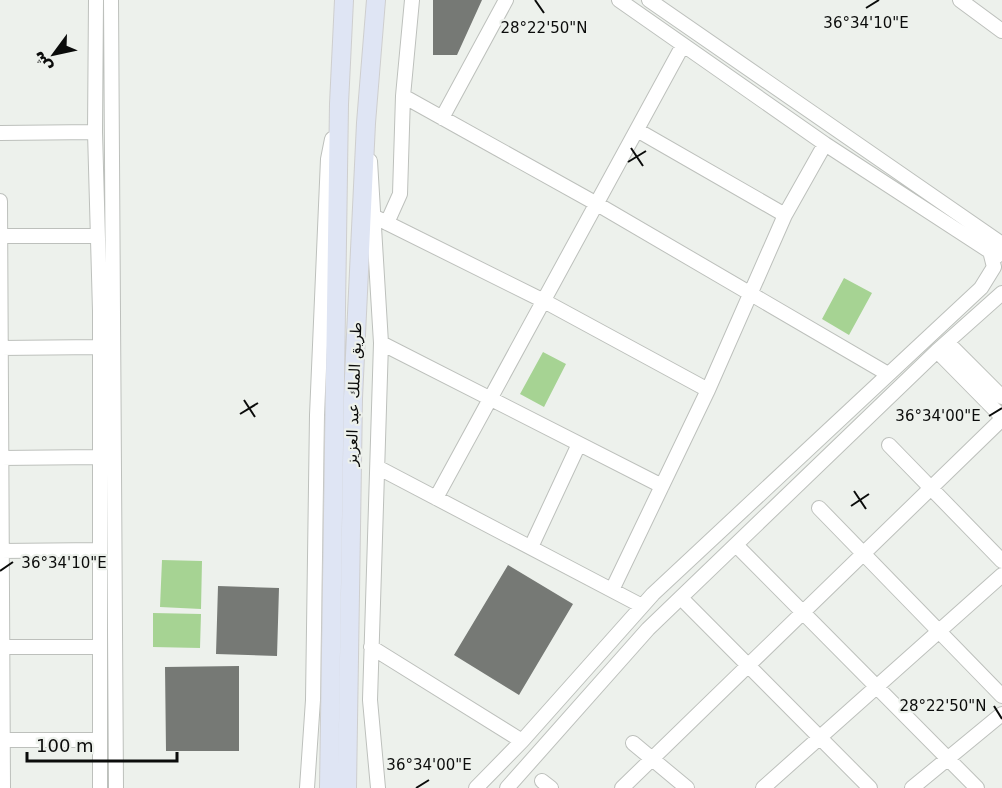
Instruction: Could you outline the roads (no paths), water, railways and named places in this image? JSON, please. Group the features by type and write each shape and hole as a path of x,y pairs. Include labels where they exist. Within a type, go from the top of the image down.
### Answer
{"main road":[{"path":"329,788 339,104 344,0"},
{"name":"طريق الملك عبد العزيز","path":"346,788 353,398 366,123 376,0"}],"street":[{"path":"96,0 95,132 100,347 100,788"},
{"path":"111,0 116,788"},
{"path":"387,223 400,194 403,96 412,0"},
{"path":"442,118 506,0"},
{"path":"619,0 825,144 996,247"},
{"path":"649,0 996,247 1002,260"},
{"path":"960,0 976,5 1002,31"},
{"path":"436,498 683,45"},
{"path":"403,96 597,204 888,374"},
{"path":"307,788 313,700 317,415 328,159 339,104"},
{"path":"366,123 373,188 381,343 379,468 370,700 378,788"},
{"path":"637,130 786,215"},
{"path":"0,133 95,132"},
{"path":"612,590 708,390 749,293 786,215 825,144"},
{"path":"0,201 3,788"},
{"path":"373,216 544,301 708,390"},
{"path":"0,236 98,236"},
{"path":"476,788 522,741 642,606 981,288 994,267 996,247"},
{"path":"507,788 648,629 942,347 1002,293"},
{"path":"381,343 662,486"},
{"path":"0,348 100,347"},
{"path":"942,347 1002,397"},
{"path":"622,788 1002,418 942,347"},
{"path":"531,547 579,444"},
{"path":"889,445 1002,561"},
{"path":"1,458 100,457"},
{"path":"379,468 642,606"},
{"path":"819,508 1002,696"},
{"path":"736,545 977,788"},
{"path":"1,551 100,550"},
{"path":"763,788 1002,575"},
{"path":"681,598 870,788"},
{"path":"1,647 100,647"},
{"path":"371,647 522,741"},
{"path":"912,788 1002,714"},
{"path":"1,740 100,740"},
{"path":"633,743 687,788"},
{"path":"298,788 308,772"}]}
